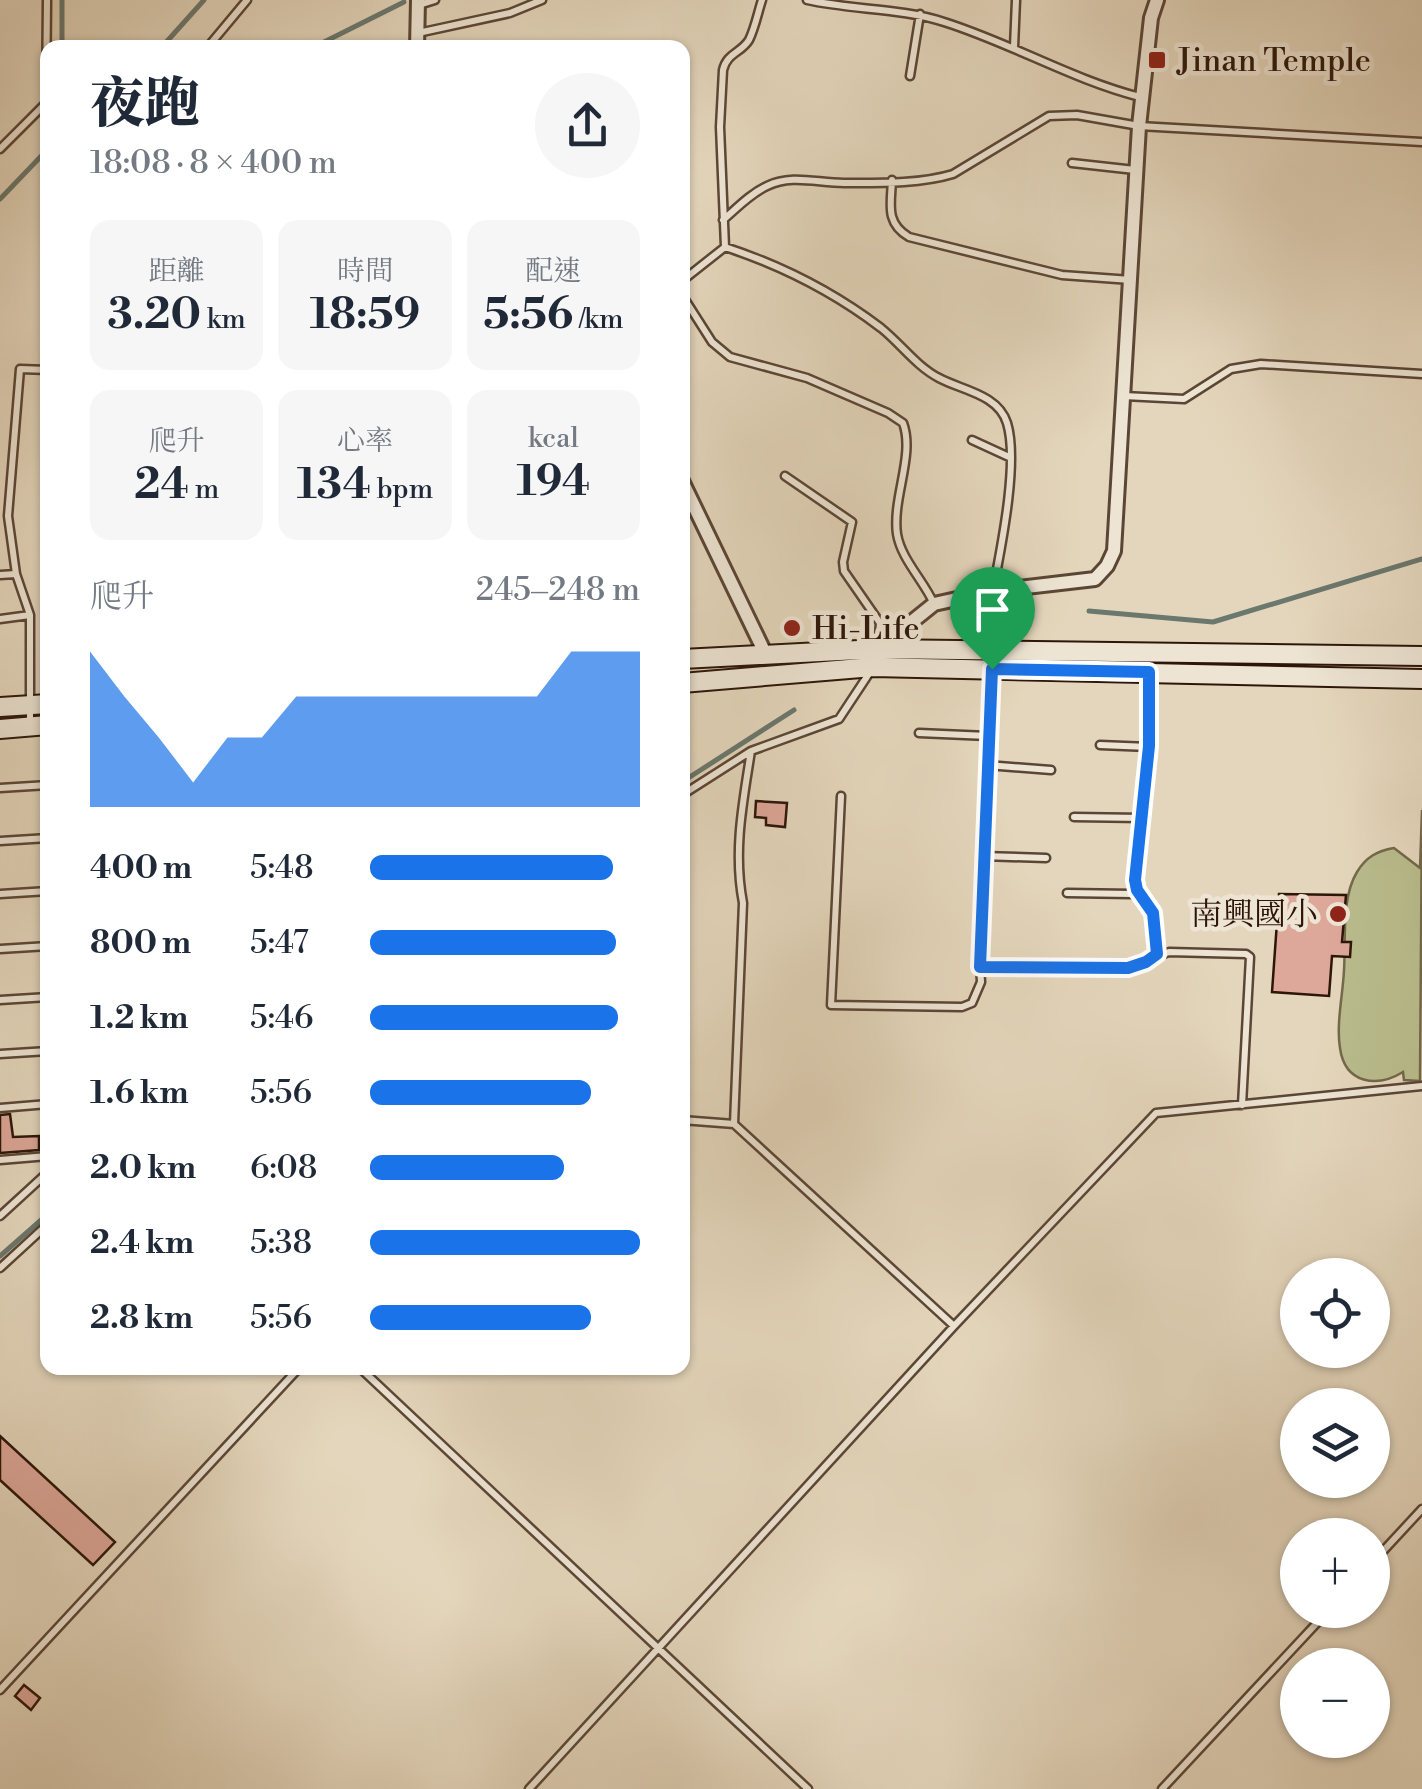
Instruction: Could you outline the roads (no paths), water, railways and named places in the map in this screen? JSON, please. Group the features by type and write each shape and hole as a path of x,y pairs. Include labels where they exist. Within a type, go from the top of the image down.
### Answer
{"main road":[{"path":"690,658 765,653 876,658 1422,656"},
{"path":"690,682 876,658 992,669 1422,679"},
{"path":"0,707 40,704"},
{"path":"0,728 39,726"}],"street":[{"path":"876,658 934,604 993,591 1095,579 1114,550 1138,126 1157,0"},
{"path":"417,40 418,3"},
{"path":"690,498 765,653"}],"lane":[{"path":"47,0 47,40"},
{"path":"214,40 248,0"},
{"path":"418,3 435,0"},
{"path":"417,40 542,0"},
{"path":"725,247 720,126 723,70 725,61 748,40 762,0"},
{"path":"807,0 886,13 920,14 1014,47 1116,91 1141,97"},
{"path":"886,13 889,0"},
{"path":"1014,47 1016,0"},
{"path":"910,76 920,14"},
{"path":"0,149 40,110"},
{"path":"723,220 754,194 780,182 802,178 841,183 936,180 953,174 1049,116 1077,115 1138,126 1422,142"},
{"path":"1072,164 1136,170"},
{"path":"892,180 890,218 897,230 909,237 1062,275 1130,280"},
{"path":"690,277 725,247"},
{"path":"725,247 761,258 852,308 939,378 974,391 994,404 1007,421 1010,457 993,591"},
{"path":"690,308 712,342 730,357 807,378 888,413 903,424 907,445 896,502 898,539 934,604"},
{"path":"1124,396 1184,399 1232,368 1262,364 1422,374"},
{"path":"39,726 27,705 30,615 16,574 8,516 20,368 40,369"},
{"path":"972,440 1010,457"},
{"path":"690,790 751,751 839,720 876,658 880,623 844,570 852,522 785,476"},
{"path":"0,575 16,574"},
{"path":"0,619 30,615"},
{"path":"842,796 830,1005 962,1007 972,1003 981,982 982,856 992,669"},
{"path":"1149,672 1149,746 1135,880 1137,890 1153,913 1157,954"},
{"path":"919,733 988,736"},
{"path":"1100,745 1149,746"},
{"path":"734,1124 743,903 738,877 738,835 751,751"},
{"path":"986,765 1051,770"},
{"path":"0,788 40,786"},
{"path":"1074,817 1142,818"},
{"path":"0,841 40,838"},
{"path":"982,856 1046,858"},
{"path":"1067,893 1132,894 1137,890"},
{"path":"0,894 40,892"},
{"path":"0,949 40,946"},
{"path":"980,967 1128,968 1157,954 1191,952 1250,957 1242,1104"},
{"path":"0,1000 40,998"},
{"path":"0,1054 40,1051"},
{"path":"529,1789 954,1326 1156,1114 1422,1086"},
{"path":"0,1108 40,1105"},
{"path":"690,1121 734,1124 954,1326"},
{"path":"0,1160 40,1157"},
{"path":"0,1216 40,1179"},
{"path":"0,1268 40,1231"},
{"path":"0,1690 292,1375"},
{"path":"368,1375 808,1789"},
{"path":"1390,1544 1422,1510"},
{"path":"1162,1789 1311,1628"}],"waterway":[{"path":"62,0 62,40"},
{"path":"168,40 204,0"},
{"path":"328,40 404,2"},
{"path":"0,199 40,157"},
{"path":"1089,611 1213,622 1422,559"},
{"path":"690,777 794,710"},
{"path":"0,1256 40,1221"}],"place":[{"name":"Jinan Temple","path":"1157,60"},
{"name":"Hi-Life","path":"792,628"},
{"name":"南興國小","path":"1338,914"}]}
